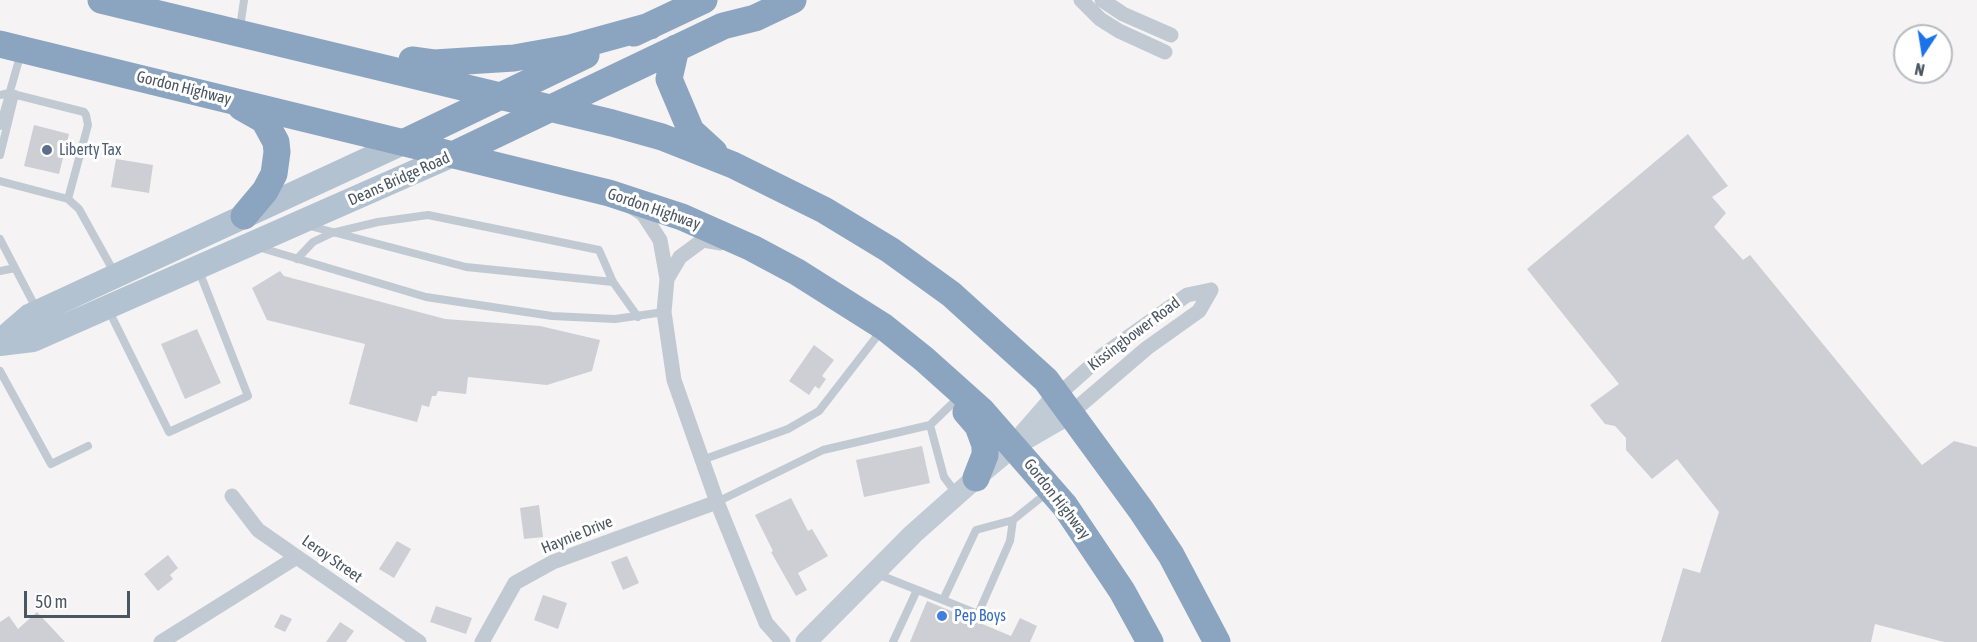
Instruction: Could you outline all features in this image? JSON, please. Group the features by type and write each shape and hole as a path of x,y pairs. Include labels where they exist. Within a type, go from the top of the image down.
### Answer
{"highway":[{"path":"100,0 157,10 662,137 733,165 824,210 869,236 931,279 1047,380 1127,489 1171,555 1216,642"},
{"name":"Deans Bridge Road","path":"405,142 704,0"},
{"name":"Deans Bridge Road","path":"455,154 723,26 755,18 793,0"},
{"path":"294,45 434,63 467,62 540,54 650,26"},
{"name":"Gordon Highway","path":"11,46 609,193 682,217 752,248 815,282 884,327 962,392 1014,446 1051,489 1095,548 1150,642"},
{"path":"676,48 669,79 691,131 703,145 733,165"},
{"path":"216,95 264,120 276,141 274,174 265,191 244,216"},
{"path":"884,327 973,418 983,436 985,455 967,486"}],"main road":[{"name":"Deans Bridge Road","path":"0,343 29,316 405,142"},
{"name":"Deans Bridge Road","path":"0,343 33,340 455,154"}],"street":[{"path":"1081,0 1100,19 1119,31 1165,52"},
{"path":"1102,0 1123,14 1171,35"},
{"path":"609,193 643,214 660,240 667,279 664,312 674,380 717,501 766,623 783,642"},
{"path":"667,279 680,257 703,240 752,248"},
{"name":"Kissingbower Road","path":"806,642 874,573 967,486 1064,404 1199,311 1211,290 1187,295 1103,355 1064,404"},
{"name":"Leroy Street","path":"232,496 258,530 419,642"},
{"name":"Haynie Drive","path":"482,642 515,583 553,562 717,501"},
{"path":"161,642 297,557"}],"lane":[{"path":"239,32 244,0"},
{"path":"0,155 12,94 11,46"},
{"path":"0,126 12,94"},
{"path":"0,95 12,94 84,112 86,115 88,125 68,199"},
{"path":"0,181 68,199 80,209 116,276"},
{"path":"297,258 313,242 332,233 378,222 428,214 598,250 613,282 638,317"},
{"path":"300,223 466,267 613,282"},
{"path":"0,238 38,312"},
{"path":"250,244 426,297 552,316 615,319 664,312"},
{"path":"0,271 15,268"},
{"path":"107,307 169,432 249,396 197,268"},
{"path":"702,460 788,429 819,411 884,327"},
{"path":"0,371 51,464 88,446"},
{"path":"717,501 824,450 930,425 955,401"},
{"path":"930,425 944,477 967,486"},
{"path":"943,600 976,530 1013,520 1051,489"},
{"path":"874,573 978,614 1010,541 1013,520"},
{"path":"893,642 918,590"}],"building":[{"name":"Liberty Tax","path":"34,125 69,134 59,174 24,166"},
{"path":"1688,134 1728,186 1712,197 1726,213 1714,227 1743,260 1750,255 1922,465 1954,441 1977,447 1977,642 1944,642 1875,624 1871,642 1661,642 1683,568 1700,573 1719,512 1677,459 1652,479 1626,450 1626,438 1615,426 1605,424 1590,405 1619,384 1527,269"},
{"path":"116,159 153,165 149,193 111,187"},
{"path":"280,271 284,276 445,319 540,326 600,340 592,371 547,385 468,377 466,394 438,391 436,396 432,396 429,407 422,405 417,422 349,404 365,344 267,320 252,288"},
{"path":"197,329 221,383 185,399 161,344"},
{"path":"814,345 834,360 822,376 826,379 819,389 815,386 809,395 789,381"},
{"path":"922,446 930,483 864,497 856,460"},
{"path":"791,498 808,531 812,529 828,556 798,573 807,590 796,596 771,552 773,551 755,515"},
{"path":"539,505 543,537 524,539 520,508"},
{"path":"397,541 411,549 394,578 379,569"},
{"path":"168,555 178,568 170,575 173,579 158,591 144,574"},
{"path":"627,556 639,583 623,590 611,562"},
{"path":"543,595 567,603 558,629 534,620"},
{"name":"Pep Boys","path":"927,601 1011,636 1020,618 1037,626 1030,642 910,642"},
{"path":"436,606 472,618 466,634 430,622"},
{"path":"37,612 65,642 0,642 0,622 9,616 18,629"},
{"path":"281,614 292,619 285,632 274,627"},
{"path":"340,622 354,631 346,642 326,642"}],"place":[{"name":"Liberty Tax","path":"47,150"},
{"name":"Pep Boys","path":"942,616"}]}
